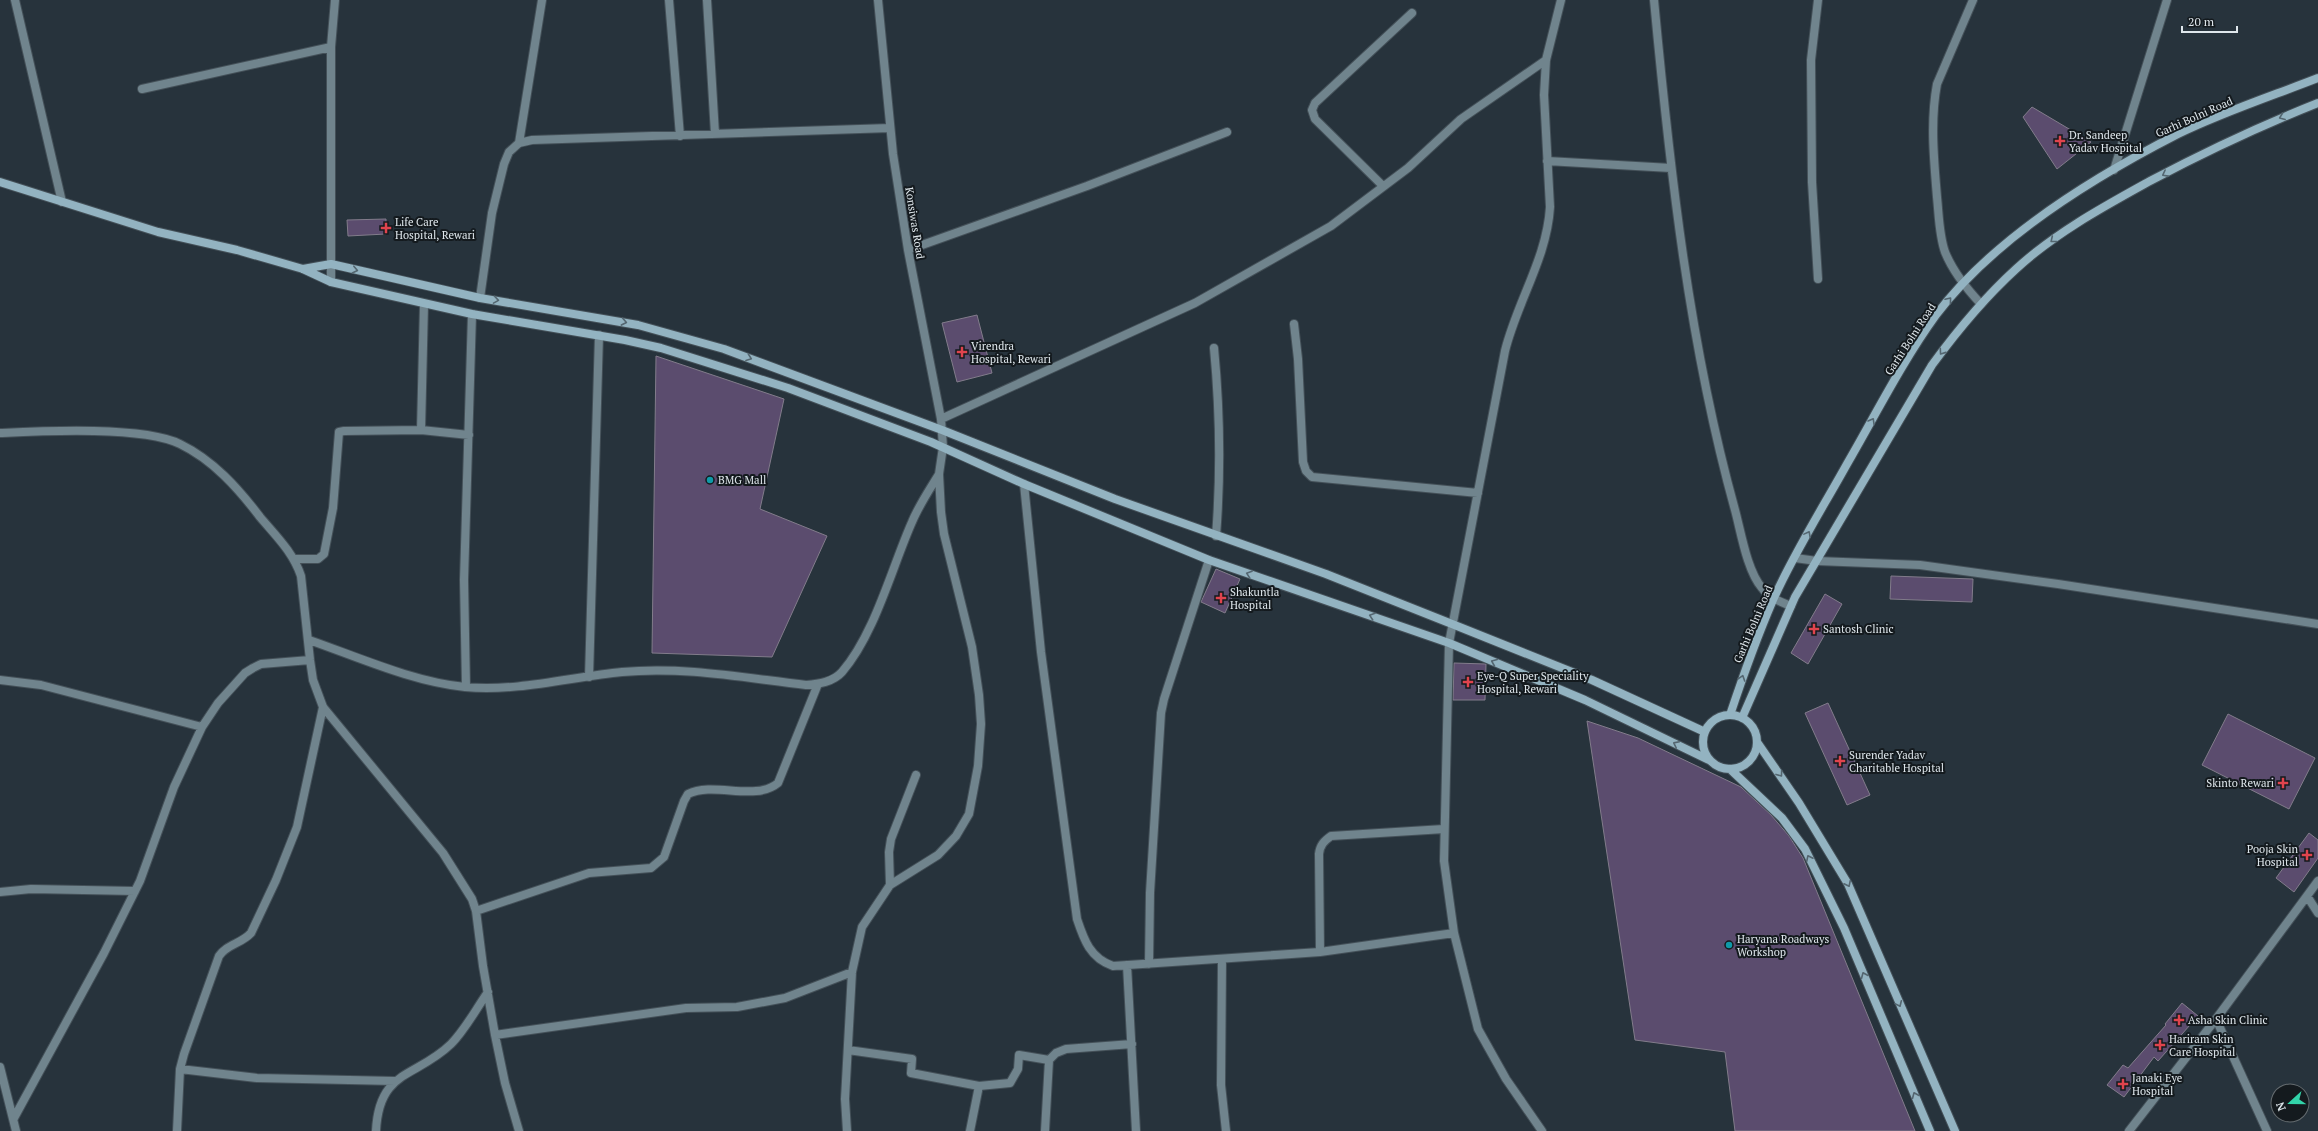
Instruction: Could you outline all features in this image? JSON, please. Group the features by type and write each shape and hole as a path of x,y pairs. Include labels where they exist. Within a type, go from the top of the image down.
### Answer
{"main road":[{"name":"Garhi Bolni Road","path":"1730,715 1745,670 1774,599 1795,558 1916,345 1936,315 1962,284 2037,219 2114,170 2180,134 2318,78"},
{"path":"1742,718 1791,606 1932,365 1953,336 1981,304 2016,269 2059,235 2118,199 2225,142 2318,104"},
{"path":"0,182 158,232 237,250 303,269 331,282 472,314 599,335 661,348 758,378 943,447 1024,484 1209,560 1449,643 1585,700 1711,761 1720,767 1730,769 1740,767 1749,761 1755,752 1757,742"},
{"path":"303,269 331,264 480,298 638,325 724,349 942,430 1115,500 1326,574 1592,680 1705,732"},
{"path":"1711,761 1705,752 1703,742 1705,732 1711,723 1720,717 1730,715 1748,721 1753,729 1757,742 1799,803 1848,884 1955,1131"},
{"path":"1730,769 1782,818 1805,849 1844,928 1930,1131"}],"street":[{"path":"14,0 62,202"},
{"path":"331,282 331,47 335,0"},
{"path":"480,298 492,213 504,164 510,152 519,142 542,0"},
{"path":"669,0 680,136"},
{"path":"706,0 715,134"},
{"name":"Konsiwas Road","path":"878,0 890,128 908,250 941,419 943,447 939,474"},
{"path":"1542,1131 1506,1079 1481,1034 1471,1004 1454,933 1444,861 1444,830 1449,643 1511,327 1533,276 1549,224 1544,114 1546,60 1561,0"},
{"path":"1654,0 1678,230 1720,454 1751,567 1761,588 1774,599 1791,606"},
{"path":"1818,0 1811,60 1812,182 1818,279"},
{"path":"1973,0 1942,69 1934,97 1935,162 1940,234 1945,251 1962,284 1981,304"},
{"path":"2114,170 2167,0"},
{"path":"1383,186 1315,119 1312,110 1316,103 1412,13"},
{"path":"142,89 331,47"},
{"path":"941,419 1195,303 1331,226 1408,168 1461,119 1546,60"},
{"path":"519,142 532,140 890,128"},
{"path":"908,250 1087,186 1227,132"},
{"path":"1547,161 1671,168"},
{"path":"421,430 424,304"},
{"path":"466,687 464,580 472,314"},
{"path":"1294,324 1298,359 1303,462 1306,471 1312,477 1478,493"},
{"path":"589,677 599,335"},
{"path":"1214,348 1220,404 1219,492 1216,536"},
{"path":"296,559 318,559 324,554 333,508 339,432 421,430 469,435"},
{"path":"0,433 30,431 115,433 154,437 179,443 196,453 220,471 246,498 296,559 301,576 313,680 323,707 454,868 472,899 476,911 495,1035 505,1083 519,1131"},
{"path":"309,640 440,683 466,687 491,688 622,672 671,670 806,685 818,684 831,680 842,672 858,648 886,591 912,520 939,474"},
{"path":"847,1131 846,1099 852,972 862,927 890,885 938,855 956,836 969,814 978,766 982,724 979,695 972,647 944,534 939,474"},
{"path":"1024,484 1041,652 1076,919 1090,951 1098,960 1113,966 1320,952 1454,933"},
{"path":"1795,558 1817,561 1920,565 2058,584 2318,624"},
{"path":"1149,964 1150,893 1161,713 1164,699 1209,560"},
{"path":"14,1118 135,891 174,787 202,727 218,702 245,673 261,664 310,660"},
{"path":"0,680 41,685 202,727"},
{"path":"476,911 589,873 651,868 658,864 664,857 684,801 688,794 705,790 764,790 778,783 818,684"},
{"path":"176,1131 180,1069 219,956 226,948 246,938 251,933 290,846 304,803 323,707"},
{"path":"890,885 889,852 891,839 916,775"},
{"path":"1320,952 1319,854 1320,846 1325,840 1331,836 1444,830"},
{"path":"2129,1131 2216,1019 2318,881"},
{"path":"0,892 31,889 135,891"},
{"path":"2307,896 2318,913"},
{"path":"1222,959 1221,1085 1226,1131"},
{"path":"1128,965 1136,1131"},
{"path":"495,1035 686,1008 737,1007 785,998 852,972"},
{"path":"376,1131 379,1104 385,1093 395,1081 451,1044 488,992"},
{"path":"2216,1019 2268,1131"},
{"path":"1046,1131 1049,1060 1056,1053 1066,1049 1132,1044"},
{"path":"848,1050 912,1059 911,1073 979,1086 1010,1083 1018,1069 1019,1055 1049,1060"},
{"path":"0,1067 14,1118 16,1131"},
{"path":"180,1069 257,1078 395,1081"},
{"path":"970,1131 979,1086"}],"building":[{"path":"2032,107 2091,142 2057,169 2023,117"},
{"path":"386,219 386,234 348,236 347,220"},
{"path":"977,315 992,373 957,382 942,323"},
{"name":"BMG Mall","path":"656,356 784,399 760,509 827,536 772,657 652,653"},
{"path":"1216,569 1240,579 1225,613 1201,602"},
{"path":"1891,576 1973,579 1972,602 1890,599"},
{"path":"1825,594 1842,604 1808,664 1791,653"},
{"path":"1454,663 1486,664 1485,700 1453,700"},
{"path":"1828,703 1870,795 1847,805 1805,713"},
{"path":"2228,714 2315,758 2289,809 2202,765"},
{"name":"Haryana Roadways Workshop","path":"1587,721 1638,738 1741,787 1771,815 1789,836 1803,858 1915,1131 1735,1131 1725,1052 1635,1040"},
{"path":"2309,833 2318,840 2318,858 2294,892 2276,878"},
{"path":"2182,1003 2198,1016 2158,1061 2154,1057 2124,1097 2107,1085 2123,1065 2128,1068 2166,1025 2165,1024"}],"place":[{"name":"Dr. Sandeep Yadav Hospital","path":"2060,141"},
{"name":"Life Care Hospital, Rewari","path":"386,228"},
{"name":"Virendra Hospital, Rewari","path":"962,352"},
{"name":"BMG Mall","path":"710,480"},
{"name":"Shakuntla Hospital","path":"1221,598"},
{"name":"Santosh Clinic","path":"1814,629"},
{"name":"Eye-Q Super Speciality Hospital, Rewari","path":"1468,682"},
{"name":"Surender Yadav Charitable Hospital","path":"1840,761"},
{"name":"Skinto Rewari","path":"2283,783"},
{"name":"Pooja Skin Hospital","path":"2307,855"},
{"name":"Haryana Roadways Workshop","path":"1729,945"},
{"name":"Asha Skin Clinic","path":"2179,1020"},
{"name":"Hariram Skin Care Hospital","path":"2160,1045"},
{"name":"Janaki Eye Hospital","path":"2123,1084"}]}
